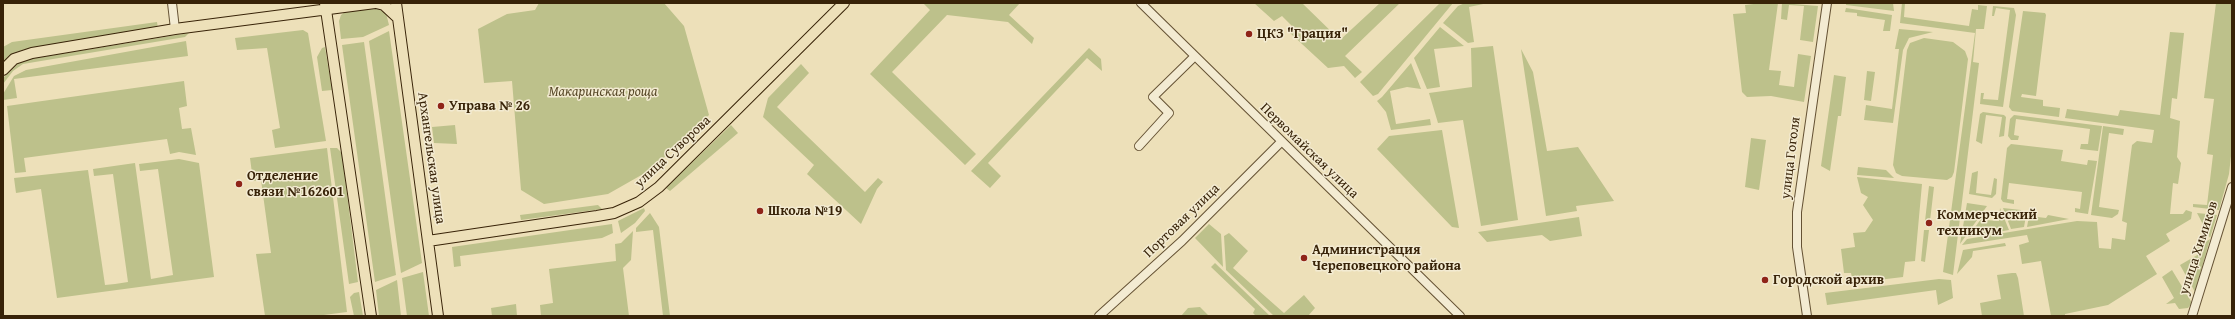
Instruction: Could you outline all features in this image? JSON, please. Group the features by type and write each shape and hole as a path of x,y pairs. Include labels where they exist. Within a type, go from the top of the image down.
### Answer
{"main road":[{"path":"3,70 14,59 32,53 326,6 376,3 390,9 398,18"},
{"name":"Архангельская улица","path":"396,3 438,316"},
{"name":"улица Суворова","path":"428,241 614,213 639,202 659,187 844,3"},
{"path":"326,6 371,316"}],"street":[{"path":"172,3 175,29"},
{"name":"Первомайская улица","path":"1141,3 1460,316"},
{"name":"улица Гоголя","path":"1807,316 1797,247 1797,212 1826,3"},
{"path":"1139,146 1169,113 1153,97 1194,56"},
{"name":"Портовая улица","path":"1099,316 1182,241 1281,142"},
{"name":"улица Химиков","path":"2192,316 2232,187"}],"green space":[{"name":"Макаринская роща","path":"539,3 664,3 684,26 709,115 652,169 608,194 544,204 521,190 512,81 484,83 478,29 507,14 535,10"},
{"path":"923,3 1020,3 1009,15 1034,38 1032,44 1008,22 947,15 892,72 976,154 965,165 870,74 930,10"},
{"path":"1254,3 1302,3 1340,40 1380,3 1400,3 1345,56 1362,72 1355,78 1344,66 1328,68 1289,32 1292,26 1282,16 1274,21"},
{"path":"1440,3 1453,3 1378,94 1373,96 1360,82"},
{"path":"1465,3 1488,3 1469,7 1474,42 1468,43 1443,23 1458,6"},
{"path":"1778,3 1769,70 1781,71 1779,85 1794,87 1798,54 1811,56 1804,102 1771,96 1747,97 1742,92 1733,14 1746,13 1745,5"},
{"path":"1782,3 1818,6 1813,42 1800,40 1804,6 1789,5 1787,20 1781,19"},
{"path":"1846,3 1893,3 1894,11 1846,5"},
{"path":"1902,3 1905,3 1904,17 1969,26 1972,9 1978,10 1978,5 1987,6 1984,29 1976,29 1973,62 1979,63 1953,275 1943,272 1975,33 1900,23"},
{"path":"2216,3 2232,3 2232,147 2229,174 2219,210 2193,207 2193,204 2207,205 2213,155 2207,154 2214,99 2204,98"},
{"path":"1993,6 2014,8 2016,15 2003,107 1980,104 1981,93 1984,93 1983,99 1998,100 2010,10 1996,8 1994,16 1992,16"},
{"path":"376,8 386,13 389,25 363,37 341,39 339,21 341,15 345,12"},
{"path":"1846,8 1892,15 1890,31 1883,31 1885,20 1857,16 1857,13 1845,12"},
{"path":"2023,11 2045,13 2046,15 2036,96 2022,94 2021,97 2043,100 2043,106 2060,108 2059,117 2012,111 2009,107"},
{"path":"157,22 158,29 22,50 3,62 3,47 12,42"},
{"path":"1440,27 1464,46 1434,49 1440,87 1427,89 1414,58"},
{"path":"1899,29 1933,32 1909,38 1903,50 1893,123 1864,120 1866,105 1892,109 1899,49 1895,49"},
{"path":"303,30 308,33 326,141 275,148 272,130 280,128 267,48 237,50 235,38"},
{"path":"389,31 422,263 401,273 369,41"},
{"path":"2170,32 2184,33 2177,99 2172,98 2170,118 2180,121 2177,157 2181,163 2178,184 2173,183 2170,214 2183,214 2186,210 2192,212 2191,219 2166,234 2170,241 2146,256 2157,274 2108,305 2065,314 2065,316 2051,316 2041,261 2022,264 2019,245 2029,242 2027,235 1962,245 1967,239 2077,221 2097,222 2099,248 2111,249 2112,238 2125,240 2127,223 2122,221 2132,145 2137,141 2152,143 2154,130 2065,118 2067,109 2118,116 2120,110 2160,115"},
{"path":"189,33 185,37 23,64 13,71 3,84 3,78 17,64 30,59"},
{"path":"1924,38 1953,42 1965,51 1968,59 1954,172 1952,177 1947,180 1902,176 1896,173 1893,165 1907,50 1910,43"},
{"path":"186,41 188,56 14,79 17,98 3,100 3,94 14,76 26,70"},
{"path":"364,42 396,275 375,282 342,45"},
{"path":"1493,46 1518,220 1481,226 1463,120 1438,123 1429,93 1472,87 1471,48"},
{"path":"325,47 332,90 322,91 317,57 322,48"},
{"path":"1089,48 1101,59 1102,71 1087,58 988,163 1001,176 990,188 971,171"},
{"path":"1521,49 1533,72 1547,151 1578,147 1614,201 1576,206 1577,211 1546,216"},
{"path":"1411,63 1421,89 1407,87 1390,91 1396,124 1430,119 1431,125 1391,130 1386,112 1377,101"},
{"path":"801,64 809,73 777,107 865,192 878,178 883,182 877,189 861,224 807,174 814,165 763,117 768,98"},
{"path":"1867,71 1875,72 1871,101 1864,100"},
{"path":"1834,75 1846,77 1841,116 1838,116 1830,171 1821,166"},
{"path":"184,81 187,106 179,108 182,129 191,128 196,155 179,152 170,154 167,139 24,158 26,172 15,173 7,106"},
{"path":"1983,112 2004,115 2006,117 2004,136 1999,137 2002,117 1986,115 1982,144 1976,141 1980,114"},
{"path":"2014,115 2102,126 2098,151 2080,149 2081,144 2088,144 2090,129 2016,119 2014,135 2019,136 2018,140 2011,140 2008,136 2010,119"},
{"path":"455,125 457,144 434,143 432,127"},
{"path":"731,125 738,133 670,191 666,188"},
{"path":"2103,126 2124,129 2123,135 2109,133 2099,207 2119,210 2118,214 2112,218 2091,215"},
{"path":"1442,130 1459,228 1452,227 1377,149 1389,136"},
{"path":"1751,138 1766,140 1759,190 1745,187"},
{"path":"2011,144 2063,150 2061,161 2087,165 2088,160 2097,161 2088,214 2075,212 2075,208 2080,209 2082,192 2009,183 2007,199 2014,200 2014,204 2003,202 2001,199 2007,148"},
{"path":"327,148 347,312 316,316 265,316 256,254 271,253 261,180 253,181 250,158"},
{"path":"330,148 337,148 342,153 358,282 349,284"},
{"path":"179,159 199,163 214,277 57,298 41,189 16,193 14,178 88,170 105,285 115,284 128,282 113,174 94,176 93,169 135,163 151,279 173,275 158,169 140,171 139,164"},
{"path":"1858,167 1886,170 1894,178 1857,175"},
{"path":"1978,171 1976,193 1991,195 1994,178 1997,179 1996,194 1992,198 1969,194 1972,173"},
{"path":"1857,177 1922,184 1915,261 1905,262 1903,277 1853,283 1851,273 1844,273 1841,249 1855,247 1853,233 1865,232 1873,220 1863,205 1868,197 1861,193"},
{"path":"1929,186 1934,187 1930,221 1925,221"},
{"path":"1967,203 1987,206 1960,244"},
{"path":"598,205 602,209 521,220 520,215"},
{"path":"644,208 645,211 635,223 621,233 618,221"},
{"path":"2000,208 2009,230 1968,237 1986,212 1985,220 1999,221"},
{"path":"2003,208 2021,210 2021,214 2026,216 2024,227 2011,229"},
{"path":"650,213 659,227 670,316 663,316 653,230 636,232 636,228"},
{"path":"2197,213 2217,215 2210,238"},
{"path":"2048,215 2069,219 2027,227 2029,216 2046,218"},
{"path":"1579,217 1582,236 1550,241 1542,235 1487,242 1478,232"},
{"path":"612,224 613,233 602,238 460,256 461,266 454,267 452,247"},
{"path":"1209,224 1221,234 1223,267 1195,238"},
{"path":"1924,230 1929,230 1925,262 1921,261"},
{"path":"633,231 631,260 623,268 629,316 541,316 540,305 553,303 549,269 616,261 615,244 621,243"},
{"path":"1229,233 1248,251 1233,268 1284,313 1304,295 1315,308 1308,316 1274,316 1226,270 1224,236"},
{"path":"2210,239 2195,292 2180,265 2199,254 2195,249"},
{"path":"2005,243 2006,246 1973,251 1972,257 1957,274 1963,250"},
{"path":"1215,263 1270,316 1256,316 1253,313 1255,309 1211,267"},
{"path":"2172,270 2192,303 2188,308 2179,309 2175,303 2166,304 2174,298 2162,277"},
{"path":"423,272 429,316 407,316 402,278"},
{"path":"2016,273 2018,278 2024,316 1982,316 1980,303 2001,299 1997,275"},
{"path":"1939,279 1951,280 1953,298 1938,305 1936,290 1827,305 1825,293"},
{"path":"397,280 401,316 379,316 376,290"},
{"path":"359,292 363,316 354,316 350,297 354,293"},
{"path":"516,304 517,316 492,316 491,308"},
{"path":"1200,307 1209,316 1181,316 1188,308"}],"place":[{"name":"ЦКЗ \"Грация\"","path":"1249,34"},
{"name":"Управа № 26","path":"441,106"},
{"name":"Отделение связи №162601","path":"239,184"},
{"name":"Школа №19","path":"760,211"},
{"name":"Коммерческий техникум","path":"1929,223"},
{"name":"Администрация Череповецкого района","path":"1304,258"},
{"name":"Городской архив","path":"1765,280"}]}
